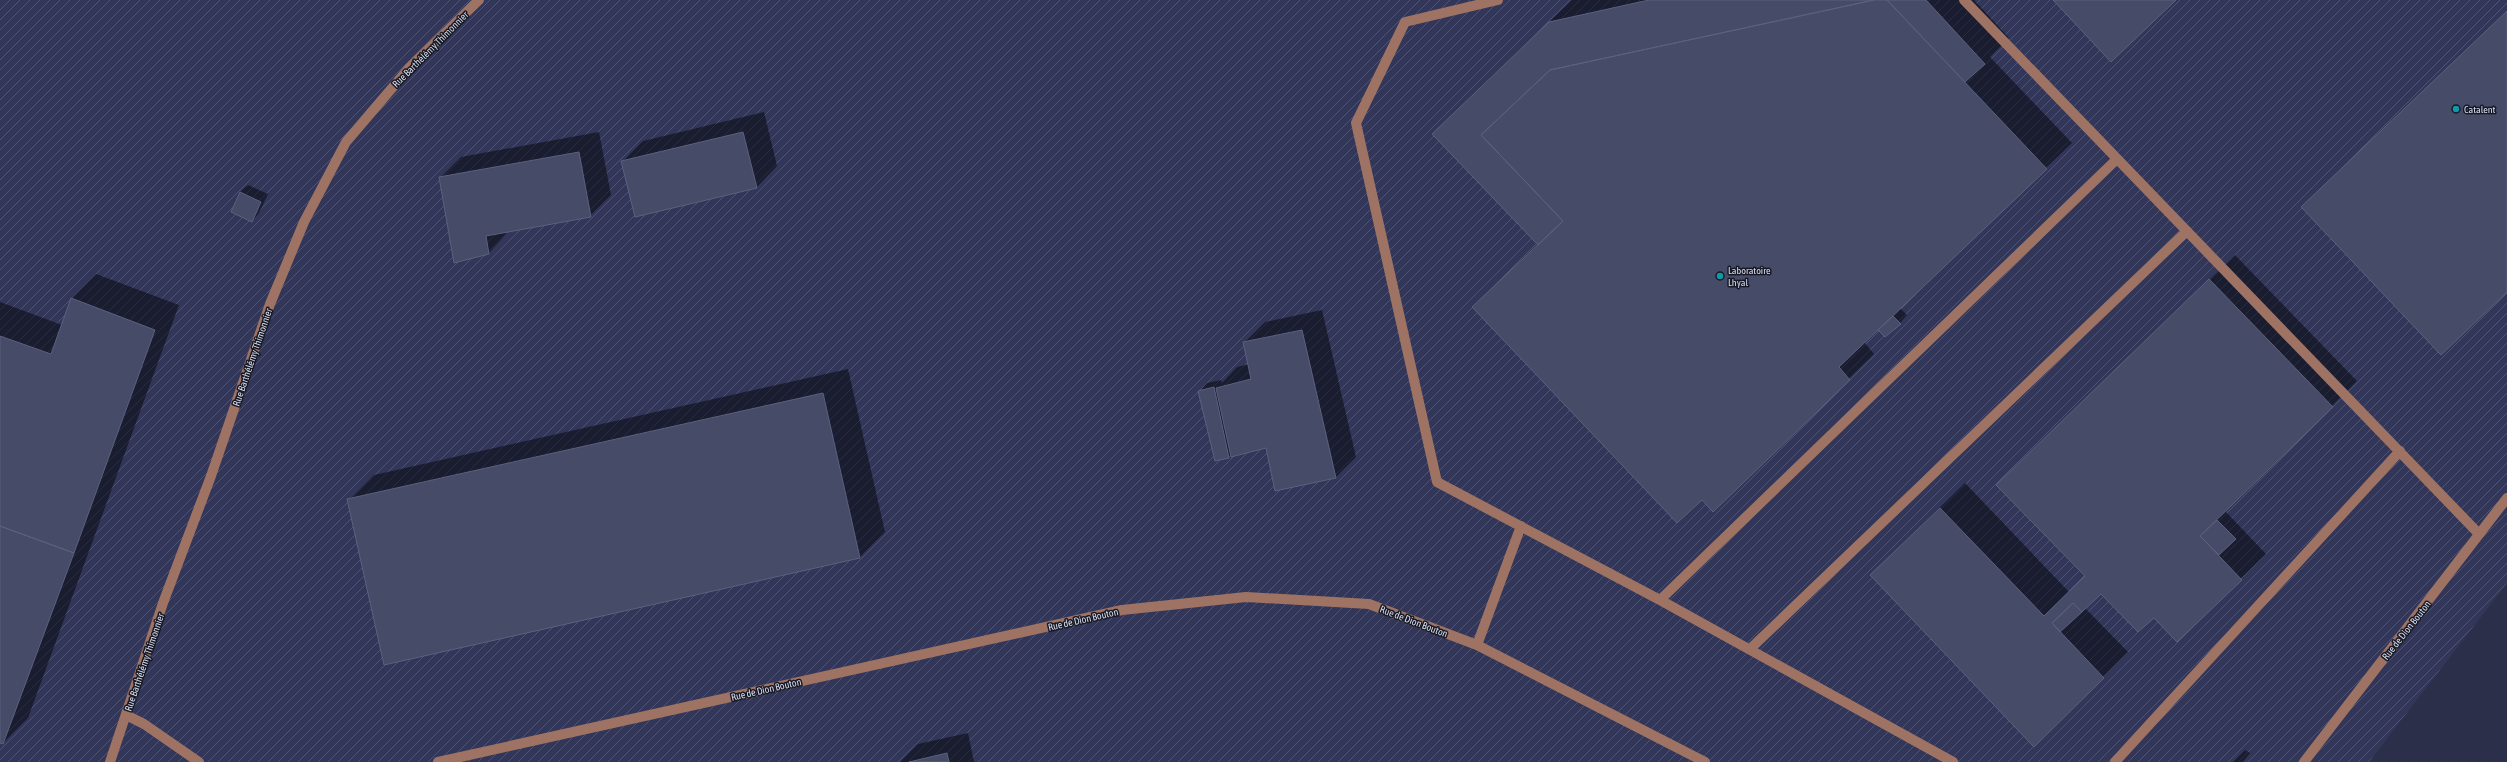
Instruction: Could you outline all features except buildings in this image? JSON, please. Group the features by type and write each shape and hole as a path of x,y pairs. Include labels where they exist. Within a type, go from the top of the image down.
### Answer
{"street":[{"name":"Rue Barthélémy Thimonnier","path":"110,762 270,304 304,222 346,142 410,67 479,0"},
{"path":"1498,0 1405,22 1356,123 1437,482 1660,600 1953,762"},
{"path":"1964,0 2480,534"},
{"path":"1660,600 2117,159"},
{"path":"1750,649 2187,231"},
{"path":"2115,762 2400,451"},
{"name":"Rue de Dion Bouton","path":"2304,762 2507,498"},
{"path":"1477,645 1521,526"},
{"name":"Rue de Dion Bouton","path":"438,762 1122,610 1246,597 1369,604 1477,645 1705,762"},
{"path":"126,715 144,724 199,762"}],"shaded area":[{"path":"0,0 2507,0 2507,583 2369,762 0,762"}],"place":[{"name":"Catalent","path":"2456,109"},
{"name":"Laboratoire Lhyal","path":"1720,276"}]}
